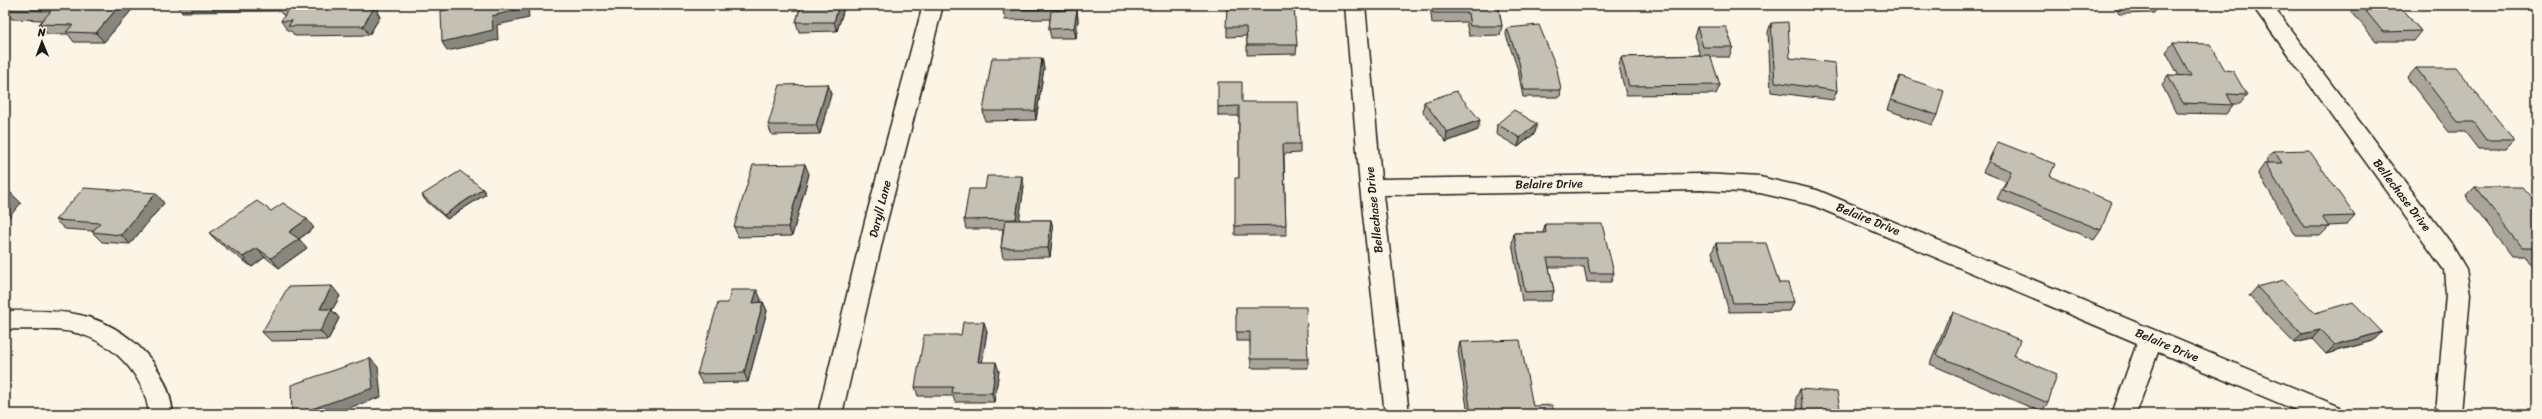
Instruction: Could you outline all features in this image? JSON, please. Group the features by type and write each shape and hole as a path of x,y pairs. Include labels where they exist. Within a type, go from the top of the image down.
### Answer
{"street":[{"name":"Daryll Lane","path":"830,414 876,221 933,5"},
{"name":"Bellechase Drive","path":"1355,5 1371,187 1397,414"},
{"name":"Bellechase Drive","path":"2262,5 2442,248 2455,270 2458,294 2448,414"},
{"name":"Belaire Drive","path":"1371,187 1701,182 1760,185 1817,198 2331,414"},
{"path":"5,320 78,323 110,337 135,355 150,378 162,404 161,414"},
{"path":"2124,414 2151,338"}],"building":[{"path":"8,5 120,5 96,33 66,32 73,25 39,24 51,11 5,10"},
{"path":"291,5 369,5 367,8 374,8 363,26 288,26 292,21 281,21"},
{"path":"453,5 524,5 524,8 492,16 493,30 442,42 441,11 453,8"},
{"path":"801,5 839,5 834,22 796,22"},
{"path":"1004,5 1058,5 1057,9 1003,10"},
{"path":"1432,5 1498,5 1502,26 1470,26 1468,13 1433,13"},
{"path":"2361,5 2398,5 2421,31 2383,32"},
{"path":"1294,7 1297,45 1247,45 1246,27 1226,27 1227,8"},
{"path":"1077,10 1074,28 1049,29 1051,11"},
{"path":"1788,22 1790,58 1835,63 1837,91 1775,82 1771,23"},
{"path":"1539,25 1557,69 1561,90 1524,90 1519,62 1507,28"},
{"path":"1697,27 1726,27 1733,47 1703,47"},
{"path":"2173,43 2210,44 2225,70 2233,71 2247,95 2227,94 2233,105 2183,103 2168,75 2191,76"},
{"path":"1710,55 1720,85 1629,86 1621,57"},
{"path":"992,58 1042,58 1035,111 983,111"},
{"path":"2416,68 2456,68 2514,140 2487,140 2474,122 2458,122"},
{"path":"1900,76 1944,91 1937,115 1891,100"},
{"path":"1218,82 1242,82 1242,102 1298,102 1300,144 1283,144 1286,225 1235,226 1235,178 1239,178 1239,106 1218,107"},
{"path":"828,84 816,125 768,125 780,85"},
{"path":"1456,91 1480,120 1447,132 1424,102"},
{"path":"1514,110 1537,124 1520,138 1497,124"},
{"path":"1998,142 2055,164 2050,176 2112,202 2101,230 2003,190 2011,171 1989,162"},
{"path":"2309,150 2355,216 2322,217 2329,227 2304,227 2265,163 2282,163 2274,151"},
{"path":"805,164 788,227 734,227 753,165"},
{"path":"460,171 483,189 444,215 422,195"},
{"path":"987,176 1022,176 1016,219 964,220 969,189 985,189"},
{"path":"2475,187 2522,187 2537,204 2537,249 2536,247 2522,247"},
{"path":"84,188 156,193 121,235 92,232 100,223 55,220"},
{"path":"5,193 11,193 5,201"},
{"path":"257,201 271,211 283,203 307,219 289,232 299,239 271,258 257,248 243,257 209,233"},
{"path":"1005,220 1051,220 1048,248 1001,248"},
{"path":"1545,224 1602,224 1614,273 1590,273 1587,258 1547,258 1554,291 1525,292 1514,233 1546,233"},
{"path":"1716,243 1766,243 1779,283 1788,283 1794,302 1733,303"},
{"path":"2284,280 2315,313 2353,302 2382,332 2335,345 2320,330 2302,334 2257,287"},
{"path":"332,286 320,309 332,309 320,331 262,332 288,287"},
{"path":"731,290 757,290 753,303 763,302 744,373 697,374 718,303 728,303"},
{"path":"1236,307 1306,307 1308,359 1250,359 1250,332 1236,332"},
{"path":"1953,312 2020,340 2014,356 2057,374 2048,403 1936,355"},
{"path":"963,322 984,322 978,362 996,362 992,393 952,393 953,387 915,387 924,335 961,335"},
{"path":"1520,340 1533,406 1552,405 1554,414 1513,414 1513,411 1471,413 1460,342"},
{"path":"370,358 373,388 297,414 292,414 291,385"},
{"path":"1800,389 1837,392 1841,414 1804,414"}]}
